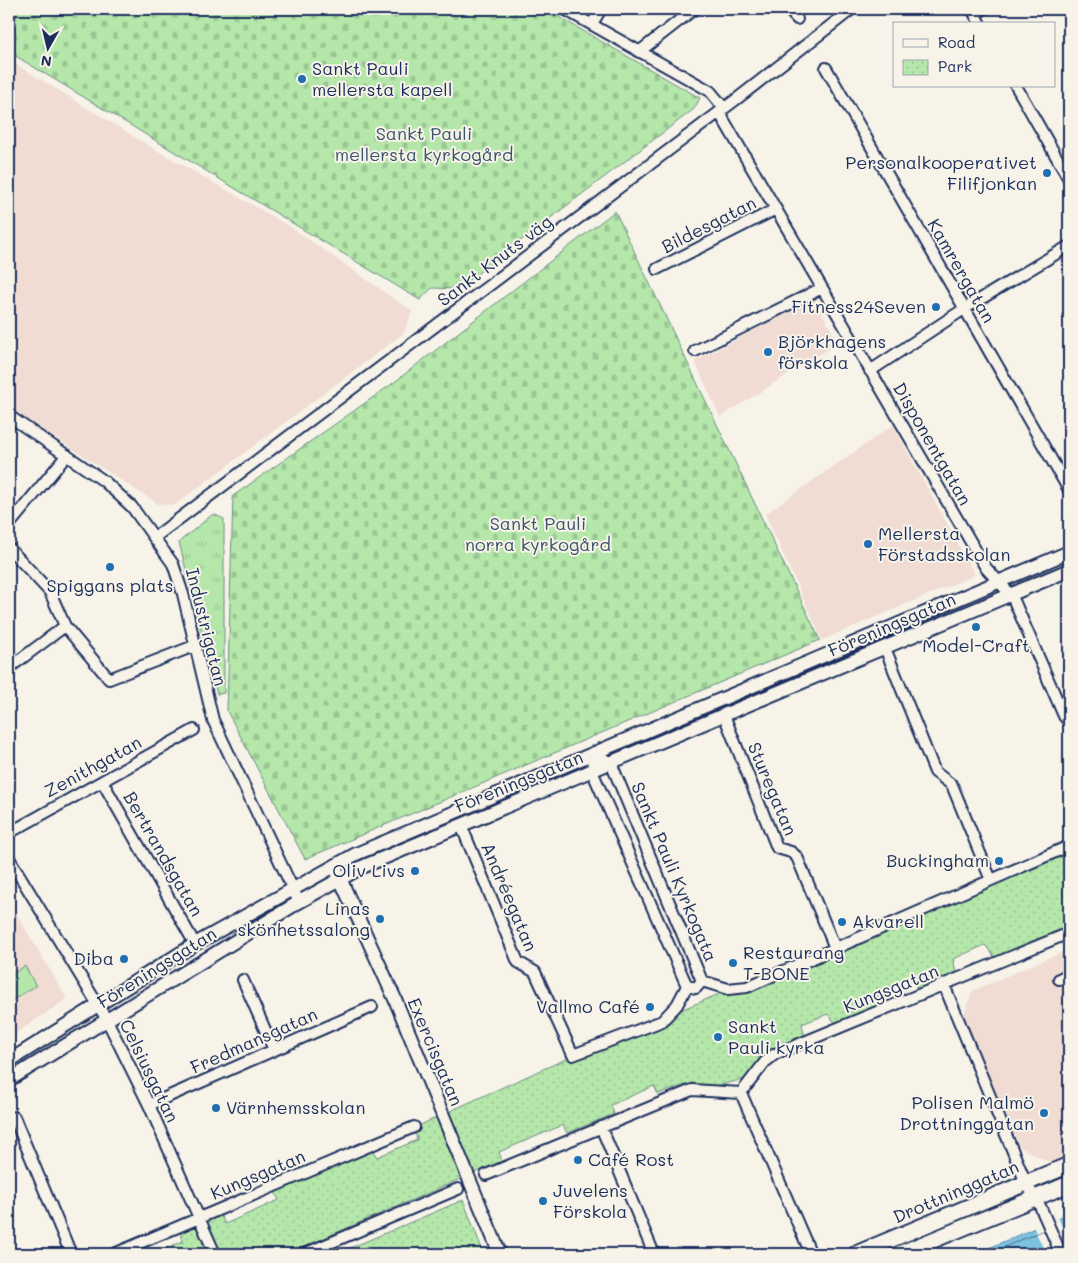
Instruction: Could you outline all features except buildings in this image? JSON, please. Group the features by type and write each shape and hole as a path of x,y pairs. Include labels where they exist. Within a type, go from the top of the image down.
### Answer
{"main road":[{"name":"Drottninggatan","path":"856,1254 1069,1165"},
{"name":"Drottninggatan","path":"900,1254 1069,1184"}],"street":[{"name":"Disponentgatan","path":"564,9 710,91 776,209 986,568 1012,596"},
{"path":"592,24 601,9"},
{"path":"638,52 652,35 694,9"},
{"path":"788,9 796,19"},
{"name":"Sankt Knuts väg","path":"155,537 722,110 852,9"},
{"name":"Kamrergatan","path":"826,68 1069,490"},
{"path":"1017,88 1069,179"},
{"name":"Bildesgatan","path":"657,269 776,209"},
{"path":"870,371 964,309 1069,246"},
{"path":"695,351 822,288"},
{"name":"Industrigatan","path":"9,416 104,481 132,507 173,564 183,594 213,720 299,902"},
{"path":"9,525 66,455"},
{"path":"9,548 50,592 64,626 110,679 194,646"},
{"name":"Föreningsgatan","path":"9,1061 195,944 356,854 1069,552"},
{"name":"Föreningsgatan","path":"9,1080 299,902 362,867 988,603 1012,596 1069,570"},
{"path":"1012,596 1064,716 1069,722"},
{"path":"9,668 64,626"},
{"path":"885,648 935,772 952,785 991,880"},
{"name":"Sturegatan","path":"724,715 778,848 791,852 796,857 835,948"},
{"name":"Zenithgatan","path":"9,834 194,730"},
{"path":"594,753 611,763"},
{"name":"Sankt Pauli Kyrkogata","path":"594,753 592,771 686,986 696,988 702,981 611,763"},
{"name":"Bertrandsgatan","path":"102,781 195,944"},
{"name":"Andréegatan","path":"462,825 518,962 535,972 573,1055 662,1021 677,1005 686,986"},
{"path":"702,981 728,989 747,987 1069,846"},
{"name":"Celsiusgatan","path":"9,858 107,1020 149,1105 214,1254"},
{"name":"Exercisgatan","path":"334,866 395,999 500,1254"},
{"name":"Kungsgatan","path":"741,1093 765,1062 776,1054 1069,933"},
{"path":"243,980 274,1050"},
{"path":"944,986 1026,1183 1045,1216 1062,1254"},
{"name":"Fredmansgatan","path":"149,1105 372,1007"},
{"path":"486,1175 692,1090 741,1093 811,1254"},
{"path":"14,1117 71,1254"},
{"name":"Kungsgatan","path":"114,1254 414,1127"},
{"path":"601,1127 654,1254"},
{"path":"304,1254 458,1189"}],"shaded area":[{"path":"9,60 151,147 289,226 412,311 404,333 175,505 158,504 9,408"},
{"name":"Björkhagens förskola","path":"815,299 838,343 720,417 695,361"},
{"name":"Mellersta Förstadsskolan","path":"893,425 975,575 822,640 765,514"},
{"path":"9,901 67,999 9,1038"},
{"path":"1069,949 1069,1156 1053,1164 1020,1147 963,1017 972,991"}],"green space":[{"name":"Sankt Pauli mellersta kyrkogård","path":"9,9 545,9 700,98 694,109 457,289 432,288 420,300 9,52"},
{"name":"Sankt Pauli norra kyrkogård","path":"615,211 820,640 305,859 227,711 233,496 392,384"},
{"path":"213,514 224,519 224,693 217,694 179,542"},
{"path":"1069,852 1069,930 997,960 985,945 953,959 957,977 919,990 909,978 877,992 880,1004 837,1025 828,1014 802,1024 805,1038 775,1050 745,1079 716,1086 685,1085 658,1094 654,1086 611,1105 614,1114 567,1133 563,1125 499,1152 502,1161 287,1254 152,1254 183,1241 180,1232 220,1214 225,1224 279,1200 274,1190 370,1147 377,1157 417,1140 414,1128 576,1055"},
{"path":"25,966 36,986 9,1002 9,976"},
{"path":"463,1200 484,1254 336,1254"}],"water":[{"path":"1069,1213 1069,1254 975,1254"}],"pier":[{"path":"1057,1215 1069,1242 1069,1254 1046,1254 1033,1226"}],"place":[{"name":"Sankt Pauli mellersta kapell","path":"302,79"},
{"name":"Personalkooperativet Filifjonkan","path":"1047,173"},
{"name":"Fitness24Seven","path":"936,307"},
{"name":"Björkhagens förskola","path":"768,352"},
{"name":"Mellersta Förstadsskolan","path":"868,544"},
{"name":"Spiggans plats","path":"110,567"},
{"name":"Model-Craft","path":"976,627"},
{"name":"Buckingham","path":"999,861"},
{"name":"Oliv Livs","path":"415,871"},
{"name":"Linas skönhetssalong","path":"380,919"},
{"name":"Akvarell","path":"842,922"},
{"name":"Diba","path":"124,959"},
{"name":"Restaurang T-BONE","path":"733,963"},
{"name":"Vallmo Café","path":"650,1007"},
{"name":"Sankt Pauli kyrka","path":"718,1037"},
{"name":"Värnhemsskolan","path":"216,1108"},
{"name":"Polisen Malmö Drottninggatan","path":"1044,1113"},
{"name":"Café Rost","path":"578,1160"},
{"name":"Juvelens Förskola","path":"543,1201"}]}
